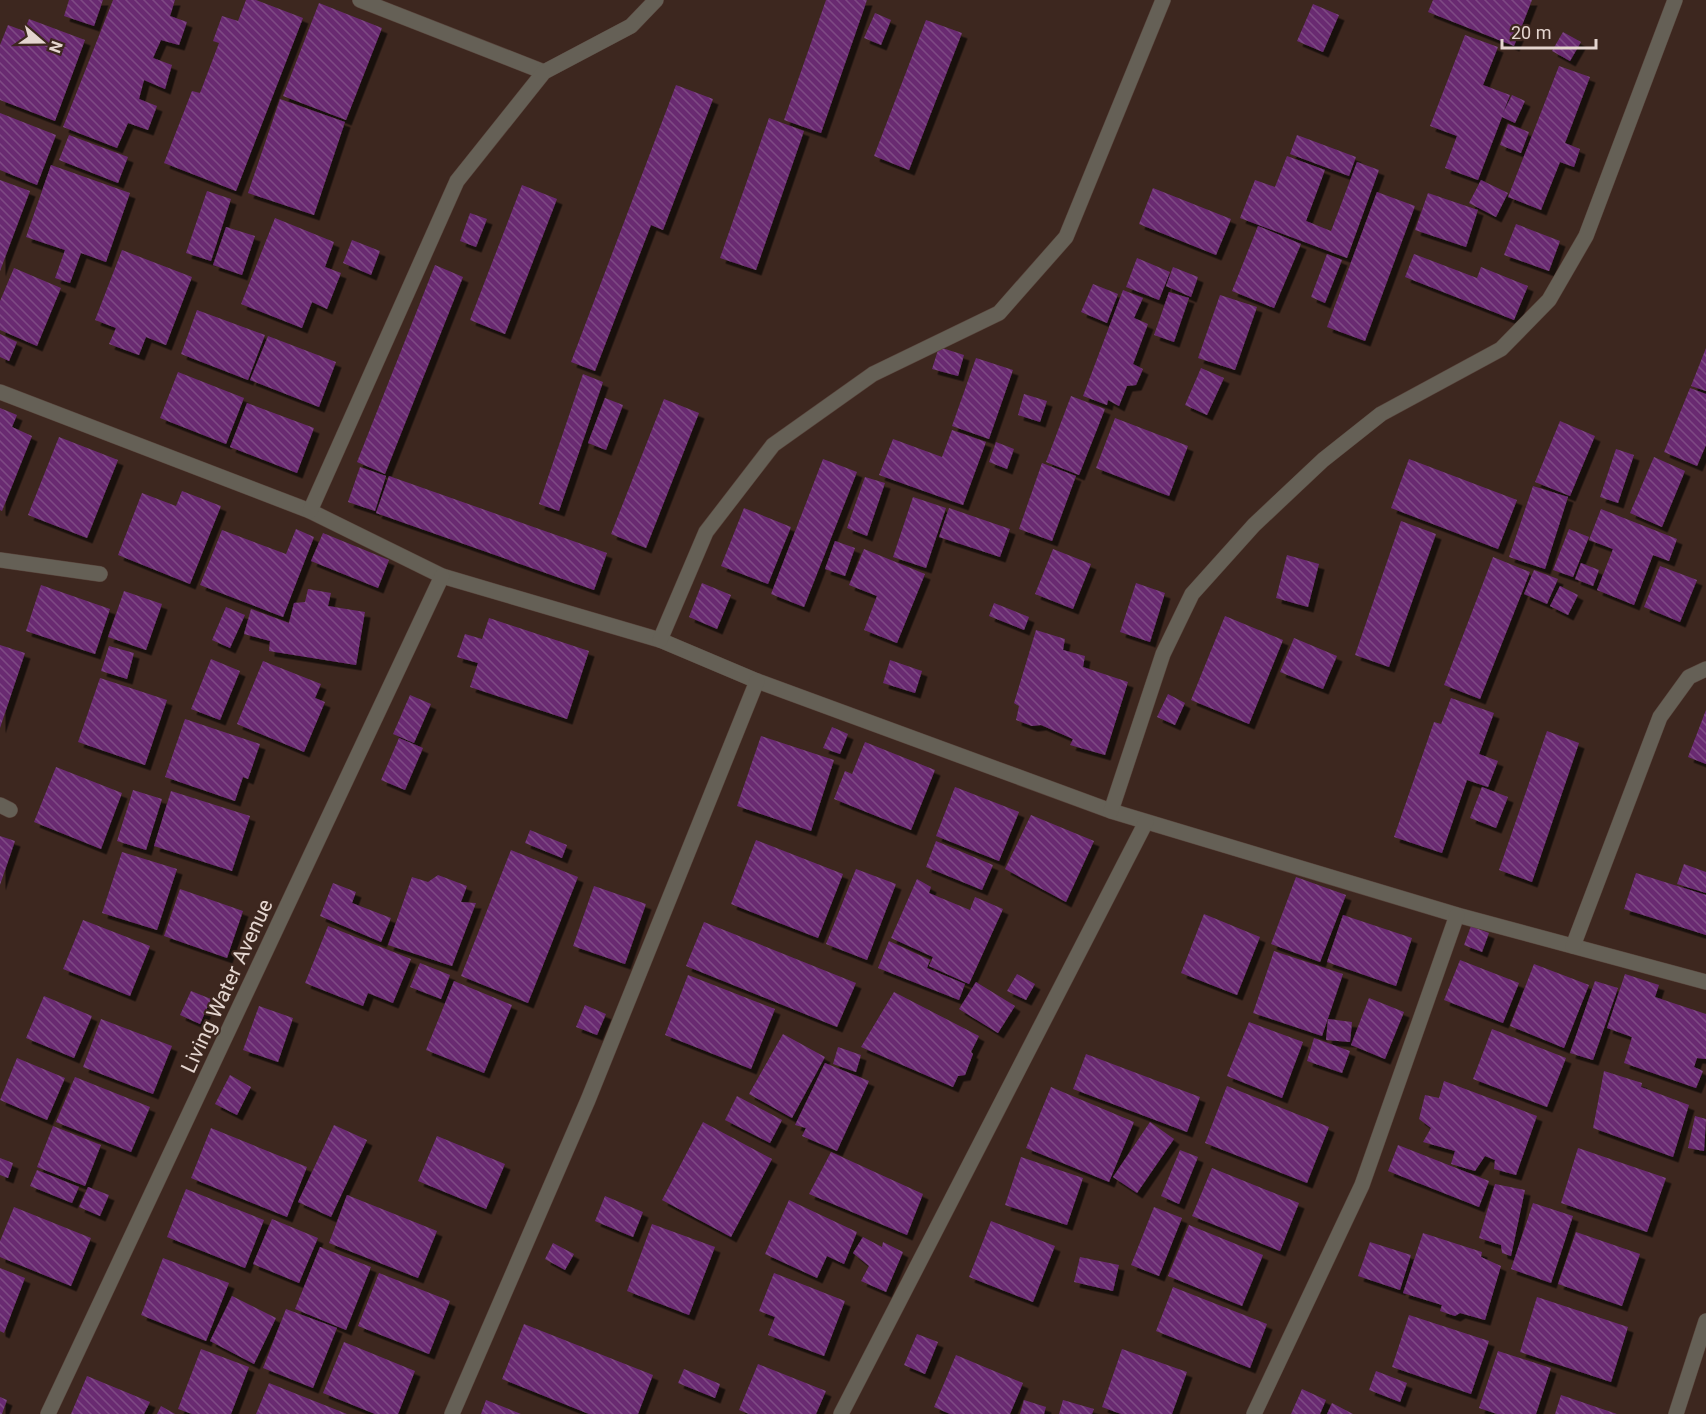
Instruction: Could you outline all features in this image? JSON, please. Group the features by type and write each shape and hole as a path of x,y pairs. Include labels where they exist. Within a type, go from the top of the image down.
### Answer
{"street":[{"path":"360,0 544,72"},
{"path":"310,511 457,180 544,72 632,26 656,0"},
{"path":"660,640 706,532 773,445 873,374 999,312 1066,237 1163,0"},
{"path":"1111,811 1163,654 1192,594 1254,525 1323,460 1381,414 1501,349 1549,300 1586,236 1676,0"},
{"path":"0,392 310,511 442,576 660,640 758,681 1111,811 1457,915 1706,982"},
{"path":"0,560 100,574"},
{"name":"Living Water Avenue","path":"48,1414 442,576"},
{"path":"1573,946 1660,717 1689,677 1706,669"},
{"path":"452,1414 588,1100 758,681"},
{"path":"841,1414 1146,822"},
{"path":"1254,1414 1362,1185 1457,915"},
{"path":"1676,1414 1706,1321"}],"building":[{"path":"69,0 103,0 94,26 64,16"},
{"path":"113,0 175,0 170,16 187,22 179,45 161,40 153,58 172,65 165,89 144,80 139,99 157,106 148,130 128,123 117,148 63,127"},
{"path":"246,0 256,0 303,18 236,191 164,163 192,91 200,93 219,43 213,41 222,16 238,21"},
{"path":"826,0 867,0 821,133 784,120"},
{"path":"1433,0 1532,0 1514,46 1428,12"},
{"path":"319,3 382,28 346,120 283,96"},
{"path":"1313,4 1339,15 1323,52 1297,41"},
{"path":"875,13 891,20 881,45 864,38"},
{"path":"29,19 85,40 55,121 0,100 0,45 8,25 24,31"},
{"path":"926,20 962,33 909,170 874,156"},
{"path":"1563,32 1581,42 1570,61 1552,51"},
{"path":"1465,35 1498,47 1483,85 1510,95 1503,113 1512,95 1525,101 1515,123 1502,117 1478,180 1445,168 1457,136 1430,126"},
{"path":"1559,66 1590,77 1565,143 1580,149 1574,167 1560,162 1541,210 1508,197"},
{"path":"676,85 713,99 663,230 651,225 595,371 571,362"},
{"path":"280,99 345,122 314,215 248,193"},
{"path":"0,113 56,135 37,185 0,170"},
{"path":"769,118 804,131 756,270 720,258"},
{"path":"1508,124 1529,132 1521,153 1500,145"},
{"path":"69,135 128,157 118,183 59,160"},
{"path":"1297,135 1356,157 1349,176 1290,154"},
{"path":"1287,156 1325,170 1306,221 1331,231 1357,162 1379,170 1347,258 1240,218 1255,180 1275,187"},
{"path":"51,165 130,193 106,262 81,253 70,283 55,278 65,250 26,237"},
{"path":"0,180 30,191 0,271"},
{"path":"1481,180 1508,193 1496,217 1469,203"},
{"path":"522,185 557,199 505,334 470,320"},
{"path":"1153,188 1231,219 1216,255 1139,224"},
{"path":"207,191 231,199 211,261 186,253"},
{"path":"1377,192 1415,206 1365,341 1327,327"},
{"path":"1428,193 1478,210 1466,247 1415,230"},
{"path":"470,213 487,219 476,247 460,241"},
{"path":"275,218 334,242 325,267 341,273 327,309 312,302 302,328 241,304"},
{"path":"1516,224 1560,241 1549,271 1504,255"},
{"path":"1258,226 1301,244 1274,308 1232,291"},
{"path":"226,227 255,236 242,275 213,265"},
{"path":"352,240 380,251 371,275 343,263"},
{"path":"122,250 192,277 166,345 146,337 139,355 109,344 116,328 95,320"},
{"path":"1327,254 1342,260 1325,303 1311,297"},
{"path":"1414,254 1477,278 1481,267 1528,286 1514,320 1405,277"},
{"path":"1137,258 1170,272 1159,300 1126,287"},
{"path":"435,265 463,277 385,474 357,462"},
{"path":"1173,267 1198,277 1191,297 1166,286"},
{"path":"14,268 61,288 37,346 0,330 0,301"},
{"path":"1093,284 1118,294 1107,323 1081,312"},
{"path":"1123,290 1143,298 1134,318 1148,324 1133,364 1143,369 1136,385 1127,386 1119,406 1108,400 1107,405 1083,396"},
{"path":"1169,292 1189,298 1174,342 1154,335"},
{"path":"1220,295 1257,307 1235,370 1198,358"},
{"path":"197,310 265,335 248,380 181,354"},
{"path":"0,334 17,342 9,361 0,357"},
{"path":"268,336 336,362 319,407 250,380"},
{"path":"939,347 964,355 958,376 932,369"},
{"path":"1706,348 1706,391 1691,386"},
{"path":"976,358 1013,370 989,439 952,426"},
{"path":"1201,368 1224,378 1207,415 1185,405"},
{"path":"178,372 244,398 226,444 160,418"},
{"path":"583,374 603,382 559,511 539,504"},
{"path":"1690,388 1706,394 1706,445 1697,466 1664,452"},
{"path":"1024,394 1047,401 1040,422 1018,415"},
{"path":"1071,396 1105,409 1079,475 1046,462"},
{"path":"605,398 623,405 606,450 588,443"},
{"path":"664,399 699,413 646,548 611,534"},
{"path":"247,403 314,428 297,473 230,447"},
{"path":"0,408 17,415 12,427 32,436 2,511 0,510"},
{"path":"1115,418 1188,446 1169,496 1096,468"},
{"path":"1560,421 1595,436 1570,496 1535,482"},
{"path":"952,430 986,442 963,505 879,475 893,439 942,457"},
{"path":"59,437 118,460 87,538 28,515"},
{"path":"996,442 1014,449 1007,469 989,462"},
{"path":"1616,449 1634,455 1618,503 1600,497"},
{"path":"1654,457 1685,471 1662,527 1630,513"},
{"path":"823,459 857,472 804,607 771,594"},
{"path":"1409,459 1517,500 1498,549 1391,508"},
{"path":"1042,463 1076,476 1052,541 1019,529"},
{"path":"360,467 386,476 375,511 348,502"},
{"path":"389,476 607,553 594,590 376,513"},
{"path":"865,477 885,483 867,536 847,528"},
{"path":"1533,486 1568,497 1545,569 1509,557"},
{"path":"182,491 221,506 190,584 118,555 142,493 176,506"},
{"path":"913,497 946,508 926,568 893,557"},
{"path":"744,508 791,527 768,584 721,566"},
{"path":"949,508 1010,529 1000,557 939,537"},
{"path":"1601,509 1677,539 1669,561 1653,555 1634,605 1597,590 1613,549 1589,540"},
{"path":"1401,521 1436,534 1389,667 1355,655"},
{"path":"296,529 314,537 283,617 200,585 222,530 286,554"},
{"path":"1569,529 1589,537 1573,577 1553,570"},
{"path":"323,533 389,560 378,588 311,561"},
{"path":"835,541 855,548 845,576 825,569"},
{"path":"864,549 925,574 897,643 864,630 877,596 849,585"},
{"path":"1053,549 1091,564 1073,609 1035,594"},
{"path":"1287,555 1319,564 1308,607 1276,598"},
{"path":"1493,557 1530,572 1480,699 1444,685"},
{"path":"1581,563 1599,570 1593,586 1575,579"},
{"path":"1660,566 1697,580 1680,622 1644,607"},
{"path":"1534,570 1558,579 1547,604 1524,594"},
{"path":"702,583 731,595 717,629 689,617"},
{"path":"1136,583 1165,593 1150,642 1120,632"},
{"path":"41,585 110,609 95,654 26,631"},
{"path":"1560,586 1578,595 1568,615 1550,606"},
{"path":"308,589 331,593 328,606 365,612 356,665 269,651 270,641 244,634 251,609 289,623 294,603 305,602"},
{"path":"124,591 162,604 146,650 108,637"},
{"path":"994,603 1029,617 1024,630 989,616"},
{"path":"226,607 245,615 230,648 212,640"},
{"path":"1225,616 1283,640 1249,724 1191,700"},
{"path":"489,618 589,651 567,719 470,687 478,663 457,657 465,634 482,639"},
{"path":"1036,630 1065,639 1063,650 1085,656 1083,667 1128,682 1105,755 1070,745 1073,739 1041,725 1032,726 1016,720 1019,706 1014,703"},
{"path":"1294,638 1337,656 1323,689 1280,672"},
{"path":"0,645 25,653 0,728"},
{"path":"109,646 134,653 127,679 101,671"},
{"path":"211,659 240,671 220,720 191,709"},
{"path":"890,660 922,671 915,693 883,683"},
{"path":"263,661 321,684 315,698 325,702 304,752 237,724"},
{"path":"100,678 167,700 145,765 78,742"},
{"path":"1168,694 1185,703 1175,725 1157,717"},
{"path":"410,695 431,704 414,743 393,734"},
{"path":"1451,698 1494,713 1479,754 1498,761 1488,787 1467,780 1442,853 1394,837 1434,722 1441,724"},
{"path":"1706,710 1706,764 1688,757"},
{"path":"185,719 260,744 248,779 243,777 235,801 165,777"},
{"path":"832,727 848,734 840,754 823,748"},
{"path":"1547,731 1579,743 1532,882 1499,870"},
{"path":"761,736 834,760 811,831 737,806"},
{"path":"399,738 423,748 405,790 381,780"},
{"path":"865,742 935,770 911,830 834,799 845,771 852,774"},
{"path":"56,767 122,793 101,849 34,822"},
{"path":"955,787 1019,812 999,861 936,836"},
{"path":"1482,787 1508,797 1496,828 1470,818"},
{"path":"133,790 162,799 146,850 117,841"},
{"path":"171,791 250,816 232,871 154,846"},
{"path":"1031,815 1094,841 1066,902 1005,869"},
{"path":"530,830 567,845 562,858 525,843"},
{"path":"0,836 15,841 0,885"},
{"path":"756,840 843,874 818,938 731,904"},
{"path":"936,841 993,865 982,890 926,867"},
{"path":"511,850 578,877 528,1003 461,976"},
{"path":"122,852 177,869 157,930 102,913"},
{"path":"1684,864 1706,872 1706,893 1677,884"},
{"path":"856,869 896,884 867,960 826,944"},
{"path":"1636,873 1706,895 1706,935 1624,909"},
{"path":"438,875 467,886 461,902 476,903 452,966 388,945 412,877 428,882"},
{"path":"1296,877 1346,895 1320,962 1271,944"},
{"path":"917,879 931,887 929,893 970,910 975,897 1003,909 969,984 929,966 933,957 891,938"},
{"path":"333,883 356,892 352,903 391,918 381,942 320,916"},
{"path":"594,886 646,904 625,964 573,946"},
{"path":"180,889 243,911 227,958 164,936"},
{"path":"1204,914 1260,937 1237,995 1181,973"},
{"path":"1343,915 1412,938 1396,986 1327,962"},
{"path":"83,920 150,946 130,996 63,969"},
{"path":"704,922 856,983 837,1027 686,966"},
{"path":"328,926 411,959 393,1003 368,993 363,1006 305,983"},
{"path":"1471,926 1489,933 1482,952 1464,945"},
{"path":"889,941 930,960 927,968 965,984 959,1000 878,968"},
{"path":"1274,951 1343,974 1322,1036 1253,1013"},
{"path":"1460,960 1519,983 1503,1023 1444,1000"},
{"path":"420,963 450,975 441,999 410,987"},
{"path":"1534,964 1589,985 1564,1048 1510,1026"},
{"path":"1017,974 1035,984 1026,1000 1007,991"},
{"path":"1625,974 1659,985 1655,997 1706,1014 1706,1059 1697,1058 1694,1067 1703,1071 1696,1088 1624,1063 1632,1037 1607,1028"},
{"path":"688,975 775,1009 751,1069 665,1035"},
{"path":"454,981 512,1005 484,1073 426,1050"},
{"path":"1595,981 1618,988 1593,1060 1570,1053"},
{"path":"976,982 1015,1006 998,1033 959,1009"},
{"path":"191,991 211,999 200,1024 180,1015"},
{"path":"894,992 979,1036 971,1052 973,1054 965,1075 958,1076 953,1087 861,1047"},
{"path":"44,996 92,1016 74,1058 26,1038"},
{"path":"1369,998 1404,1012 1385,1059 1351,1045"},
{"path":"585,1005 606,1014 597,1035 576,1027"},
{"path":"259,1006 293,1018 278,1062 243,1050"},
{"path":"101,1019 172,1046 153,1094 83,1067"},
{"path":"1328,1019 1352,1022 1350,1042 1326,1040"},
{"path":"1249,1022 1303,1042 1282,1098 1227,1076"},
{"path":"1492,1029 1566,1058 1547,1107 1473,1079"},
{"path":"783,1034 825,1057 792,1118 749,1094"},
{"path":"1314,1038 1350,1051 1342,1073 1307,1061"},
{"path":"838,1047 861,1055 856,1072 833,1064"},
{"path":"1086,1054 1200,1097 1187,1132 1073,1089"},
{"path":"17,1058 65,1078 47,1120 0,1100"},
{"path":"825,1063 869,1081 837,1151 802,1136 806,1128 795,1125"},
{"path":"1604,1071 1642,1083 1641,1087 1689,1105 1673,1157 1593,1128"},
{"path":"230,1075 251,1087 237,1115 215,1104"},
{"path":"75,1077 150,1107 131,1152 56,1122"},
{"path":"1444,1081 1537,1116 1516,1175 1494,1169 1495,1160 1485,1156 1475,1171 1451,1164 1455,1151 1423,1142 1431,1128 1419,1119 1425,1095 1439,1098"},
{"path":"1227,1086 1329,1127 1307,1183 1205,1143"},
{"path":"1051,1087 1134,1122 1109,1182 1026,1148"},
{"path":"737,1096 782,1120 770,1143 725,1120"},
{"path":"1695,1116 1706,1119 1704,1151 1688,1148"},
{"path":"703,1122 772,1159 731,1237 662,1200"},
{"path":"1150,1122 1174,1139 1137,1193 1113,1177"},
{"path":"334,1125 367,1140 331,1217 298,1202"},
{"path":"53,1126 101,1145 85,1186 37,1167"},
{"path":"211,1128 307,1167 287,1217 191,1178"},
{"path":"437,1136 505,1164 486,1209 418,1181"},
{"path":"1398,1145 1489,1181 1479,1207 1388,1171"},
{"path":"1578,1148 1666,1178 1647,1232 1561,1203"},
{"path":"1180,1150 1198,1157 1179,1204 1161,1196"},
{"path":"831,1152 923,1194 907,1235 809,1194"},
{"path":"1021,1157 1083,1178 1067,1225 1005,1205"},
{"path":"0,1158 13,1163 8,1178 0,1175"},
{"path":"1212,1168 1299,1203 1280,1251 1192,1216"},
{"path":"37,1170 79,1187 72,1203 30,1186"},
{"path":"1495,1184 1525,1190 1511,1256 1502,1253 1501,1245 1479,1238"},
{"path":"88,1187 109,1195 100,1216 79,1207"},
{"path":"186,1189 264,1220 245,1268 167,1237"},
{"path":"347,1195 437,1231 418,1278 329,1243"},
{"path":"605,1196 643,1212 633,1237 595,1221"},
{"path":"789,1200 857,1232 844,1264 827,1256 817,1278 765,1254"},
{"path":"1533,1203 1573,1216 1551,1283 1511,1269"},
{"path":"14,1207 91,1238 71,1286 0,1257 0,1241"},
{"path":"1154,1207 1182,1218 1159,1276 1131,1265"},
{"path":"272,1219 318,1238 299,1283 253,1264"},
{"path":"991,1221 1055,1246 1033,1302 969,1277"},
{"path":"652,1224 715,1247 689,1315 627,1291"},
{"path":"1189,1225 1263,1255 1242,1306 1168,1276"},
{"path":"1576,1232 1640,1254 1622,1306 1558,1284"},
{"path":"1423,1233 1482,1252 1481,1257 1501,1266 1485,1320 1460,1313 1455,1316 1440,1311 1442,1305 1403,1293"},
{"path":"863,1237 882,1247 883,1242 903,1252 886,1292 861,1281 869,1266 853,1253"},
{"path":"1370,1242 1411,1255 1400,1290 1358,1276"},
{"path":"553,1243 574,1254 565,1270 545,1259"},
{"path":"320,1247 371,1267 346,1330 295,1309"},
{"path":"1080,1257 1119,1265 1113,1291 1074,1282"},
{"path":"163,1258 229,1283 206,1341 141,1315"},
{"path":"0,1268 25,1278 4,1333 0,1331"},
{"path":"379,1273 450,1301 429,1354 358,1326"},
{"path":"774,1273 845,1301 824,1356 768,1335 775,1317 759,1311"},
{"path":"1173,1287 1267,1324 1250,1368 1156,1331"},
{"path":"232,1296 276,1318 254,1364 210,1341"},
{"path":"1537,1297 1628,1327 1611,1382 1520,1352"},
{"path":"286,1309 337,1328 313,1388 263,1368"},
{"path":"1409,1315 1489,1341 1471,1394 1392,1367"},
{"path":"524,1324 653,1375 638,1414 589,1414 502,1379"},
{"path":"917,1334 938,1342 925,1374 904,1365"},
{"path":"344,1342 415,1371 398,1414 375,1414 323,1393"},
{"path":"201,1349 249,1367 231,1414 192,1414 178,1409"},
{"path":"1122,1349 1187,1372 1172,1414 1121,1414 1102,1407"},
{"path":"1498,1351 1551,1368 1536,1414 1497,1414 1479,1408"},
{"path":"956,1355 1023,1383 1010,1414 950,1414 934,1407"},
{"path":"758,1364 826,1391 816,1414 749,1414 739,1410"},
{"path":"684,1369 720,1384 715,1398 678,1383"},
{"path":"1376,1371 1407,1383 1400,1402 1369,1390"},
{"path":"87,1376 150,1402 144,1414 71,1414"},
{"path":"269,1383 347,1414 256,1414"},
{"path":"1302,1389 1326,1400 1320,1414 1291,1414"},
{"path":"1561,1395 1617,1414 1555,1414"},
{"path":"0,1397 7,1400 2,1414 0,1414"},
{"path":"486,1400 521,1414 481,1414"},
{"path":"1024,1400 1046,1407 1044,1414 1020,1414"},
{"path":"1063,1400 1094,1409 1092,1414 1059,1414"},
{"path":"1332,1403 1353,1414 1327,1414"},
{"path":"161,1406 175,1414 157,1414"}]}
